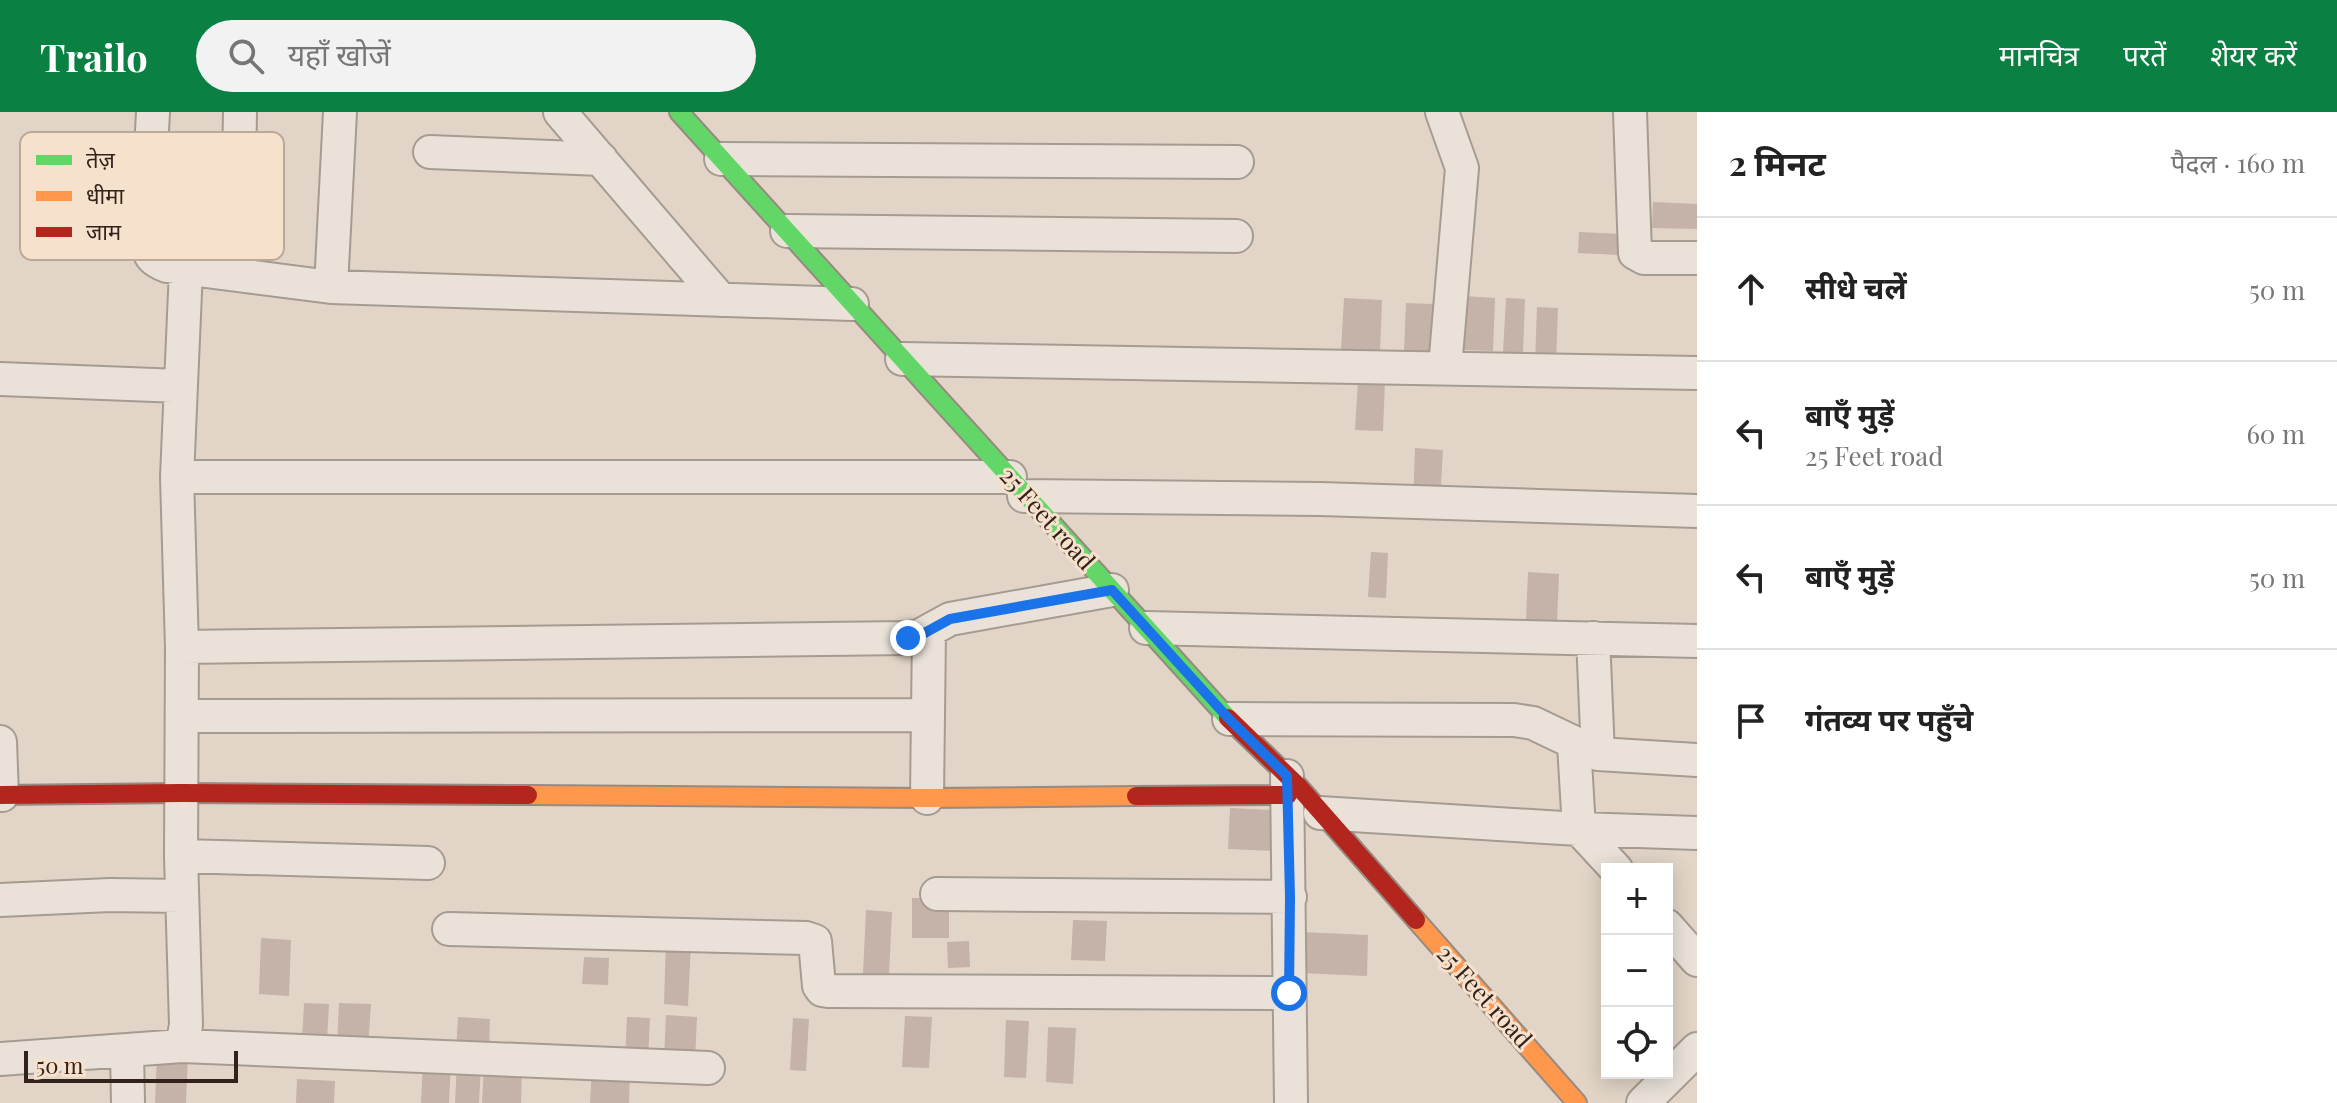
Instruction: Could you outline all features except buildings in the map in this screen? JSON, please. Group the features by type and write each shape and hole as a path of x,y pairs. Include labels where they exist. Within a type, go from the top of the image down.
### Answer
{"street":[{"path":"152,132 153,112"},
{"path":"240,112 240,132"},
{"path":"331,287 340,112"},
{"path":"560,112 721,300"},
{"name":"25 Feet road","path":"679,112 1288,785 1320,813 1577,1103"},
{"path":"1442,112 1462,168 1445,368"},
{"path":"1630,112 1635,253 1644,258 1697,258"},
{"path":"430,152 601,159"},
{"path":"721,159 1237,162"},
{"path":"787,231 1236,236"},
{"path":"154,260 186,269 331,287 852,304"},
{"path":"237,260 237,275"},
{"path":"182,1046 186,1025 177,477 186,269"},
{"path":"902,359 1697,373"},
{"path":"0,379 180,386"},
{"path":"177,477 1017,486 1697,511"},
{"path":"182,647 908,638 950,619 1112,590"},
{"path":"1146,628 1697,641"},
{"path":"927,798 929,631"},
{"path":"1593,638 1579,829 1610,863"},
{"path":"182,716 928,715"},
{"path":"1229,719 1514,720 1533,723 1586,749 1697,760"},
{"path":"0,742 1,795 182,793 927,798 1288,785 1291,1103"},
{"path":"1320,813 1697,833"},
{"path":"181,856 428,863"},
{"path":"937,894 1290,897"},
{"path":"0,900 110,895 182,896"},
{"path":"449,929 806,938 815,941 819,986 828,991 1289,993"},
{"path":"1673,933 1697,960"},
{"path":"0,1059 182,1046 708,1068"},
{"path":"1643,1103 1697,1049"},
{"path":"127,1050 128,1103"}],"traffic: fast":[{"path":"679,112 1228,718"}],"traffic: slow":[{"path":"528,795 1136,796"},
{"path":"1416,920 1577,1103"}],"traffic: jam":[{"path":"1228,718 1299,787 1416,920"},
{"path":"0,795 528,795"},
{"path":"1136,796 1288,795"}],"route":[{"path":"908,638 919,636 950,619 1112,590 1229,719 1287,776 1289,993"}]}
